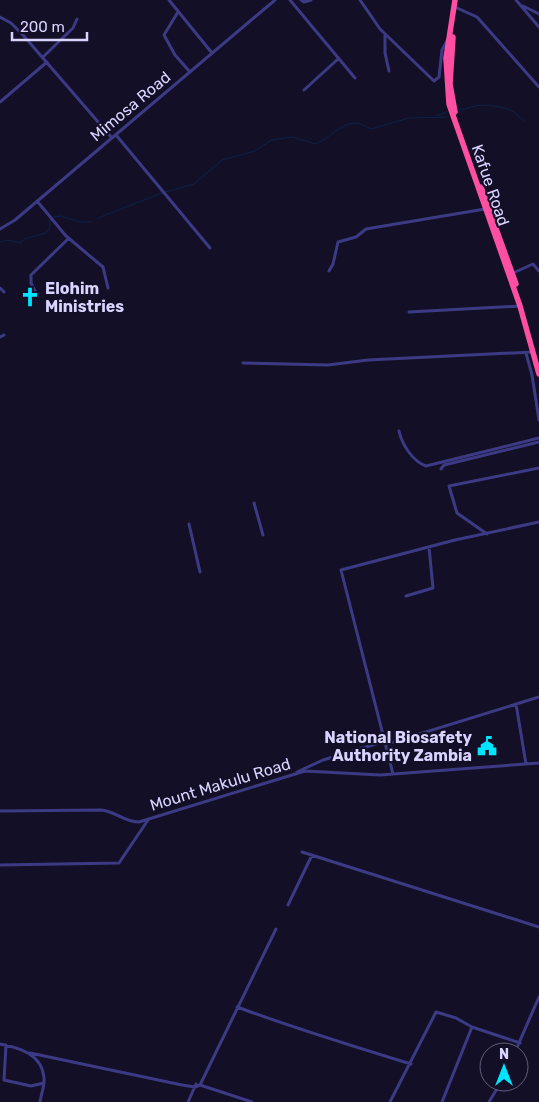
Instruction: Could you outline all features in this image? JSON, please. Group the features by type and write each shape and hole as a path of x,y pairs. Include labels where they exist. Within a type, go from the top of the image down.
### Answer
{"highway":[{"name":"Kafue Road","path":"454,0 446,68 448,97 520,306 539,374"},
{"name":"Kafue Road","path":"458,0 450,70 453,102 512,273 539,359"}],"street":[{"path":"169,0 212,53"},
{"name":"Mimosa Road","path":"0,230 276,0"},
{"path":"290,0 355,78"},
{"path":"300,0 304,2 311,0"},
{"path":"360,0 386,34 436,81 439,77 442,47 449,39"},
{"path":"516,0 539,27"},
{"path":"520,5 539,14"},
{"path":"457,8 477,17 539,86"},
{"path":"178,12 164,35 175,55 190,72"},
{"path":"0,17 17,28 112,138"},
{"path":"43,57 73,28 77,19"},
{"path":"386,34 384,53 389,71"},
{"path":"304,90 338,59"},
{"path":"0,102 47,62"},
{"path":"116,135 210,248"},
{"path":"37,201 68,238 103,267 108,288"},
{"path":"356,231 485,209"},
{"path":"329,271 333,264 338,242 356,237 364,230"},
{"path":"36,293 31,283 32,275 68,238"},
{"path":"512,273 533,264 539,271"},
{"path":"0,288 4,292"},
{"path":"409,312 520,306"},
{"path":"242,363 328,365 368,360 534,352"},
{"path":"526,353 538,400 539,420"},
{"path":"399,431 403,444 416,459 426,466 539,438"},
{"path":"441,469 444,465 539,442"},
{"path":"487,534 457,513 449,486 539,468"},
{"path":"254,503 263,535"},
{"path":"394,774 341,572 344,568 539,522"},
{"path":"189,524 200,572"},
{"path":"406,596 433,588 429,547"},
{"path":"294,774 323,760 387,743 539,697"},
{"path":"516,704 526,764"},
{"name":"Mount Makulu Road","path":"0,811 101,810 110,812 130,822 148,820 294,774 312,771 394,774 539,763"},
{"path":"0,865 119,863 148,820"},
{"path":"302,852 539,927"},
{"path":"288,905 312,856"},
{"path":"188,1102 276,929"},
{"path":"520,1042 539,997"},
{"path":"237,1007 290,1026 321,1034 341,1044 411,1064"},
{"path":"390,1102 436,1012 456,1018 472,1027 517,1042"},
{"path":"442,1102 472,1027"},
{"path":"0,1044 30,1053 197,1085 252,1102"},
{"path":"6,1045 4,1080 31,1086 44,1083"},
{"path":"30,1053 42,1070 44,1083 40,1102"}],"waterway":[{"path":"461,112 471,107 485,105 499,107 512,111 526,122"},
{"path":"458,109 463,109"},
{"path":"436,116 447,112"},
{"path":"98,218 162,193 194,184 222,160 255,151 271,140 292,137 316,144 340,128 350,124 358,123 371,129 409,118 448,117"},
{"path":"53,217 61,216 80,222 91,222"},
{"path":"24,239 46,233 50,227 50,219"},
{"path":"0,242 7,240 21,243 23,240"}],"place":[{"name":"Elohim Ministries","path":"30,297"},
{"name":"National Biosafety Authority Zambia","path":"487,746"}]}
